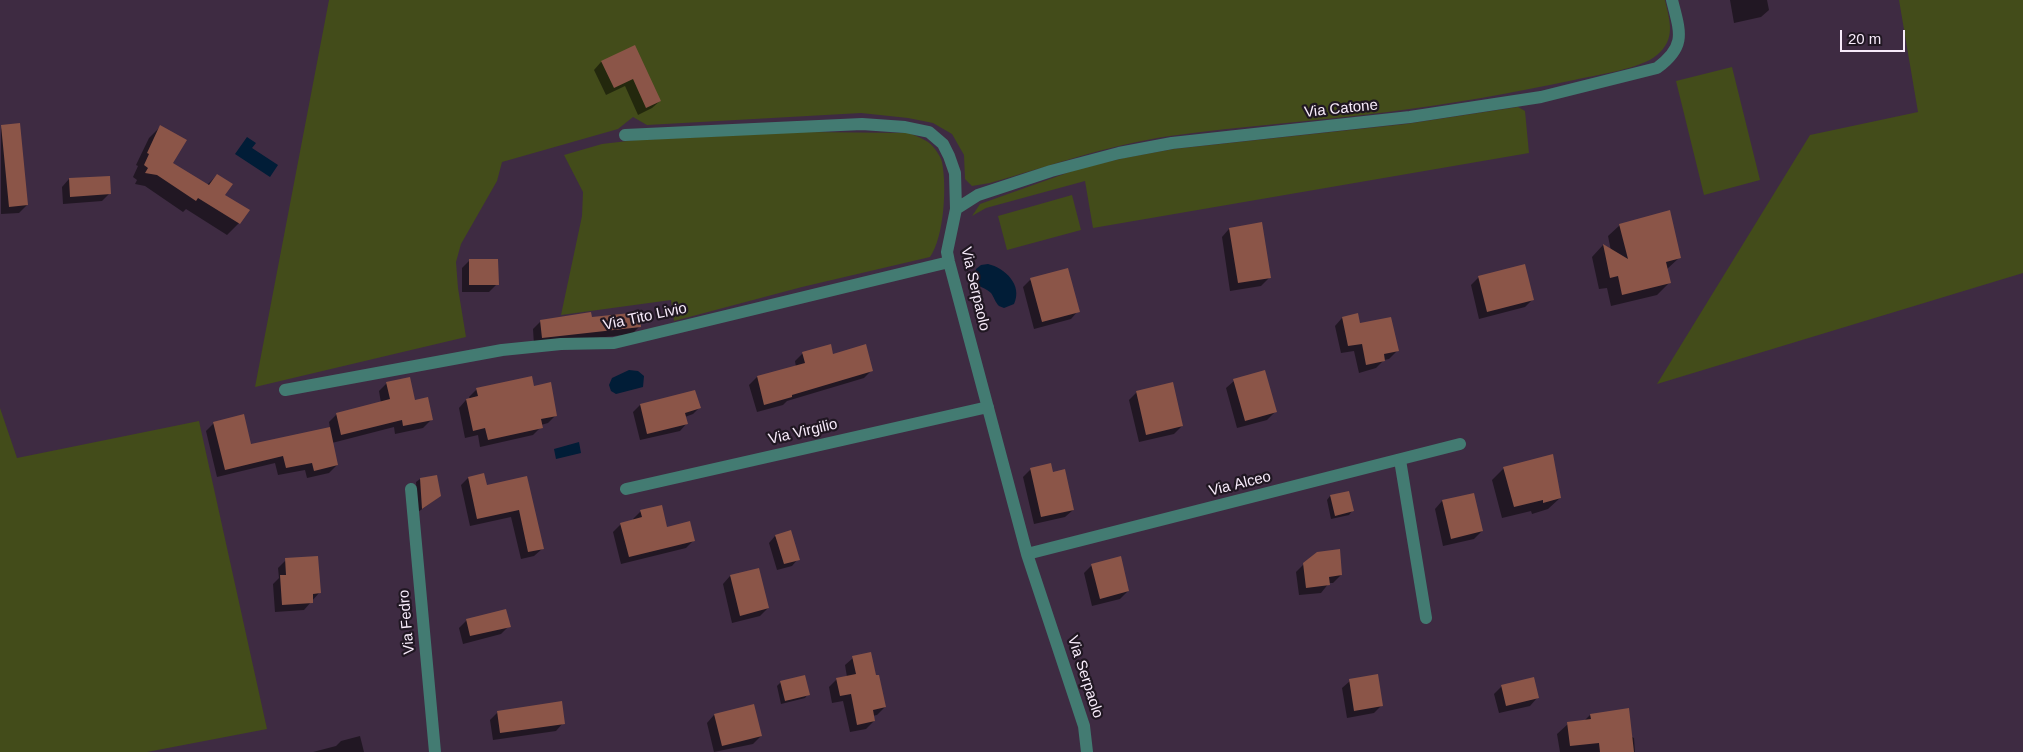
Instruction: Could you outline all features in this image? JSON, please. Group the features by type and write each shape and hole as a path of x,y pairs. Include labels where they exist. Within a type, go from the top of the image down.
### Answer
{"street":[{"name":"Via Catone","path":"956,209 978,195 1051,171 1119,153 1172,143 1410,118 1541,96 1657,68 1671,58 1678,44 1679,30 1672,0"},
{"name":"Via Serpaolo","path":"625,135 862,124 905,127 929,132 943,144 950,156 955,173 956,209 947,252 949,262 1027,554 1084,726 1087,752"},
{"name":"Via Tito Livio","path":"285,390 502,350 561,344 614,343 949,262"},
{"name":"Via Virgilio","path":"626,489 988,407"},
{"name":"Via Alceo","path":"1027,554 1460,444"},
{"path":"1400,460 1426,618"},
{"name":"Via Fedro","path":"412,489 435,752"}],"green space":[{"path":"329,0 1665,0 1670,30 1667,43 1663,49 1650,60 1630,68 1606,74 1505,94 1411,109 1197,132 1147,140 1102,150 990,183 972,186 965,179 964,155 952,134 933,123 908,118 861,113 647,125 633,117 618,129 502,162 497,181 461,244 456,262 466,337 255,387"},
{"path":"1899,0 2023,0 2023,273 1657,384 1810,135 1918,112"},
{"path":"1732,67 1760,180 1704,195 1676,81"},
{"path":"1518,107 1525,111 1529,153 1093,228 1085,181 986,208 972,216 980,204 1078,169 1124,158 1174,149 1406,124"},
{"path":"803,132 909,133 930,143 942,162 944,198 941,225 935,248 930,257 802,287 674,321 671,300 561,315 582,216 583,192 564,155 602,144 636,140"},
{"path":"1072,195 1081,230 1007,250 998,216"},
{"path":"0,408 17,458 199,421 267,729 147,752 0,752"}],"water":[{"path":"247,137 256,143 252,148 278,165 270,177 235,154"},
{"path":"988,264 1000,269 1011,278 1016,290 1014,304 1004,308 999,306 988,290 976,283 976,269 981,265"},
{"path":"629,370 638,371 644,376 643,387 616,394 611,391 609,385 612,378"},
{"path":"579,442 581,453 556,459 554,449"}],"building":[{"path":"635,45 661,101 646,108 633,79 614,88 601,61"},
{"path":"20,123 28,205 9,207 1,125"},
{"path":"160,125 187,140 173,163 209,185 217,174 233,184 225,195 250,210 240,224 198,198 196,201 157,175 145,173 148,168 144,165 149,154 147,153"},
{"path":"110,176 111,194 70,197 69,178"},
{"path":"1670,210 1681,258 1666,262 1671,283 1622,295 1618,276 1610,278 1603,244 1628,259 1619,224"},
{"path":"1262,222 1271,278 1238,283 1229,228"},
{"path":"469,259 498,259 499,285 469,285"},
{"path":"1525,264 1534,300 1487,312 1478,276"},
{"path":"1068,268 1080,312 1042,322 1030,278"},
{"path":"591,312 592,317 640,312 641,327 542,338 540,320"},
{"path":"1358,313 1360,323 1391,317 1399,351 1384,354 1385,361 1366,365 1362,344 1348,346 1342,317"},
{"path":"831,344 833,354 866,344 873,371 764,405 757,376 805,363 802,352"},
{"path":"1265,370 1277,412 1245,421 1233,379"},
{"path":"532,376 534,386 551,382 557,416 541,419 543,428 488,440 485,428 473,431 466,399 478,396 476,388"},
{"path":"410,377 415,400 428,397 433,420 403,426 402,420 341,435 336,413 390,399 386,382"},
{"path":"1173,382 1183,426 1146,435 1136,391"},
{"path":"695,390 701,408 685,413 688,424 647,434 640,404"},
{"path":"244,414 251,444 330,427 338,465 314,471 312,463 286,468 283,456 225,470 213,422"},
{"path":"1553,454 1561,498 1543,503 1543,500 1514,507 1503,467"},
{"path":"1051,463 1053,472 1065,469 1074,510 1041,517 1030,468"},
{"path":"484,473 487,485 527,476 544,549 528,552 519,510 477,519 468,477"},
{"path":"437,475 441,496 422,509 420,478"},
{"path":"1349,491 1354,511 1335,516 1330,495"},
{"path":"1474,493 1483,531 1451,539 1442,500"},
{"path":"662,505 667,527 690,521 695,541 629,557 620,523 642,517 640,510"},
{"path":"791,530 800,560 784,564 775,535"},
{"path":"1340,549 1342,575 1329,577 1330,585 1306,588 1303,563 1317,552"},
{"path":"318,556 321,593 313,594 313,603 282,605 280,575 286,575 285,558"},
{"path":"1121,556 1129,591 1100,599 1091,564"},
{"path":"759,568 769,608 740,616 730,575"},
{"path":"506,609 511,627 470,636 466,619"},
{"path":"871,652 876,675 879,675 886,707 873,710 875,721 857,725 851,694 840,696 836,678 856,674 852,656"},
{"path":"1378,674 1383,706 1354,711 1349,679"},
{"path":"805,675 810,695 785,701 780,681"},
{"path":"1534,677 1539,698 1506,706 1501,685"},
{"path":"562,701 565,724 500,733 497,711"},
{"path":"754,704 762,736 722,746 714,714"},
{"path":"1629,708 1634,752 1600,752 1599,743 1570,746 1567,722 1591,719 1590,714"}]}
